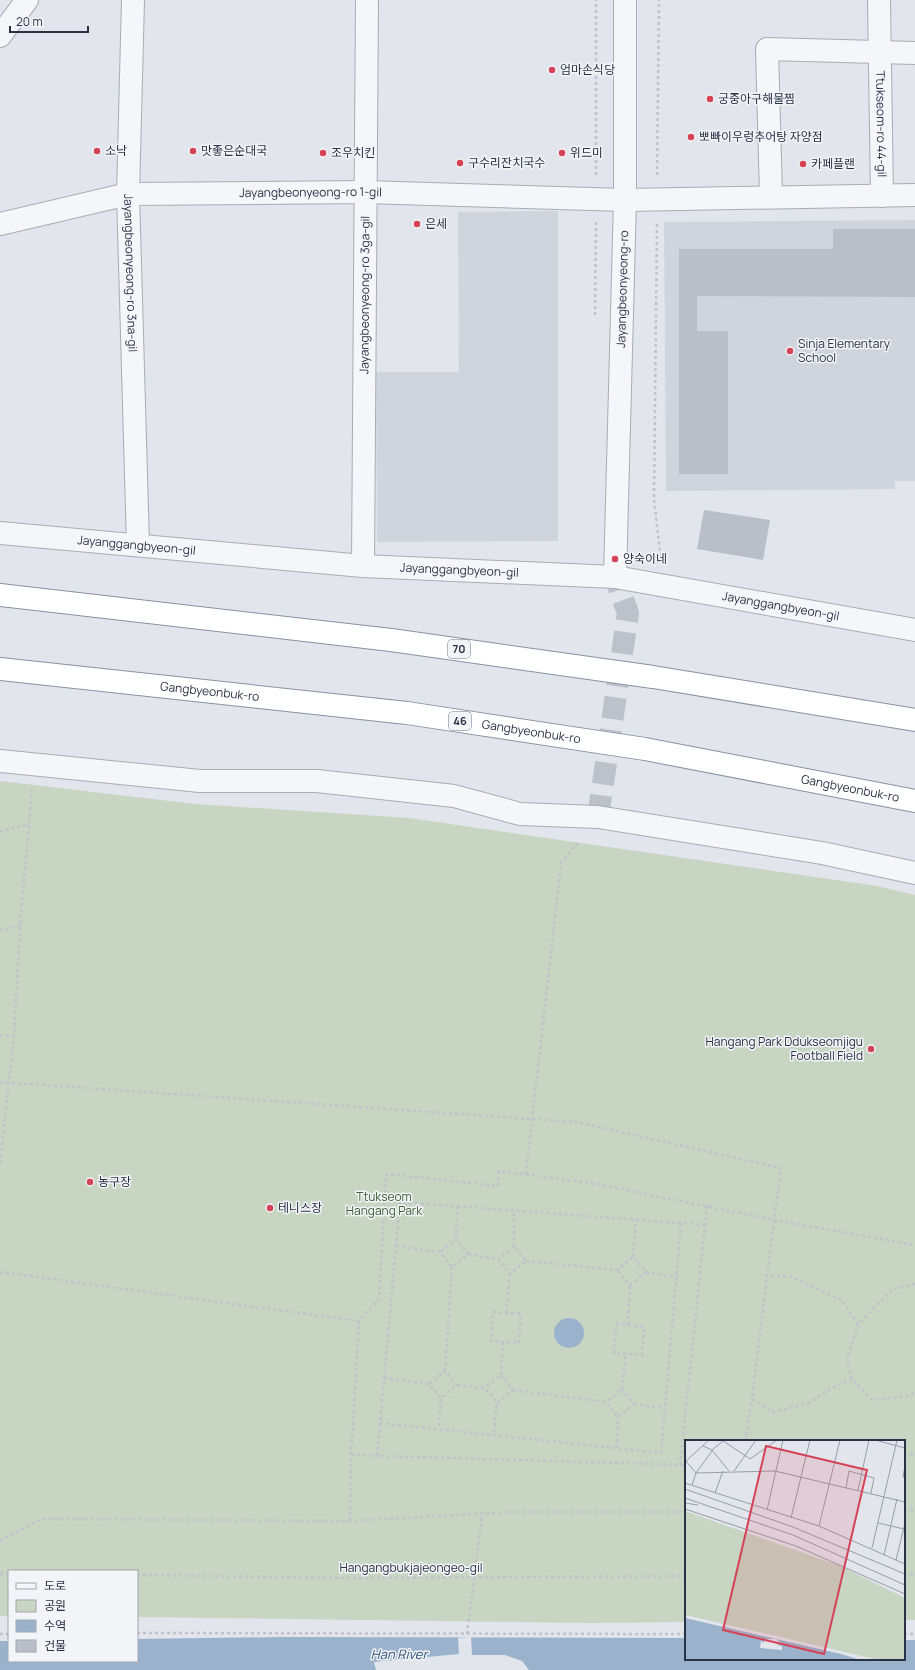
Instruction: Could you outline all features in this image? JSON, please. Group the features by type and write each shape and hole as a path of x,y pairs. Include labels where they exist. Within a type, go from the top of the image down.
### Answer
{"highway":[{"name":"70","path":"0,595 391,640 653,677 915,720"},
{"name":"Gangbyeonbuk-ro","path":"0,669 415,714 645,749 915,801"}],"street":[{"path":"0,36 27,0"},
{"name":"Jayangbeonyeong-ro 3na-gil","path":"133,0 128,194 138,546"},
{"name":"Jayangbeonyeong-ro 3ga-gil","path":"363,566 367,0"},
{"name":"Jayangbeonyeong-ro","path":"615,577 625,200 625,0"},
{"name":"Ttukseom-ro 44-gil","path":"879,0 882,196"},
{"path":"771,196 767,49 915,53"},
{"name":"Jayangbeonyeong-ro 1-gil","path":"0,224 128,194 366,192 625,200 771,196 915,195"},
{"name":"Jayanggangbyeon-gil","path":"0,533 363,566 615,577 915,630"},
{"path":"0,761 200,781 318,781 454,796 520,814 598,817 822,853 915,873"}],"path":[{"path":"595,322 596,0"},
{"path":"659,0 654,499 661,567"},
{"path":"0,1163 10,1083 20,926 34,764"},
{"path":"526,1174 561,862 598,817"},
{"path":"0,832 29,824"},
{"path":"0,930 20,926"},
{"path":"0,1035 14,1036"},
{"path":"0,1082 576,1122 781,1168 766,1275 752,1399 745,1440"},
{"path":"350,1521 351,1455 359,1321 379,1299 386,1174 498,1186 499,1171 526,1174 597,1184 774,1220 915,1245"},
{"path":"377,1456 400,1202 706,1225"},
{"path":"457,1206 456,1239 468,1254 498,1259 510,1274 506,1313"},
{"path":"680,1465 707,1206"},
{"path":"514,1211 514,1246 526,1261"},
{"path":"636,1220 633,1257 646,1272 677,1277"},
{"path":"380,1423 661,1453 682,1223"},
{"path":"440,1252 456,1239"},
{"path":"396,1246 440,1252 452,1266 445,1370 457,1385"},
{"path":"498,1259 514,1246"},
{"path":"452,1266 468,1254"},
{"path":"617,1270 633,1257"},
{"path":"510,1274 526,1261 617,1270 630,1285 628,1325"},
{"path":"0,1272 359,1321"},
{"path":"630,1285 646,1272"},
{"path":"766,1275 791,1277 842,1300 858,1324"},
{"path":"915,1284 893,1289 858,1324 847,1360 852,1379 872,1400 909,1396 915,1392"},
{"path":"493,1312 506,1313 521,1314 519,1343 491,1341 493,1312"},
{"path":"616,1324 628,1325 644,1327 642,1355 614,1353 616,1324"},
{"path":"503,1342 501,1375 513,1390 606,1402 618,1417 617,1448"},
{"path":"606,1402 622,1389 626,1354"},
{"path":"429,1384 445,1370"},
{"path":"441,1398 457,1385 485,1388 501,1375"},
{"path":"384,1378 429,1384 441,1398 439,1426"},
{"path":"752,1399 773,1412 808,1403 836,1386 852,1379"},
{"path":"485,1388 497,1403 494,1432"},
{"path":"622,1389 634,1404 665,1408"},
{"path":"497,1403 513,1390"},
{"path":"618,1417 634,1404"},
{"path":"351,1455 685,1465"},
{"path":"0,1541 41,1519 350,1521 482,1514 685,1512"},
{"path":"467,1634 482,1514"},
{"name":"Hangangbukjajeongeo-gil","path":"138,1575 350,1578 685,1576"},
{"path":"905,1576 915,1575"},
{"path":"138,1633 685,1634"}],"shaded area":[{"path":"558,211 558,541 377,542 376,372 459,372 458,212"},
{"name":"Sinja Elementary School","path":"915,220 915,481 895,481 895,489 666,491 664,222"}],"green space":[{"name":"Ttukseom Hangang Park","path":"0,781 195,804 409,818 877,886 915,895 915,1620 905,1620 905,1440 685,1440 685,1622 593,1623 138,1617 138,1570 8,1570 8,1616 0,1616"}],"water":[{"path":"569,1318 575,1319 583,1327 583,1339 575,1347 569,1348 563,1347 555,1339 554,1333 555,1327 563,1319"},
{"name":"Han River","path":"281,1637 685,1638 685,1660 905,1660 905,1640 915,1640 915,1670 0,1670 0,1641 8,1641 8,1662 138,1662 138,1639"}],"pier":[{"path":"471,1637 472,1655 505,1655 522,1661 529,1670 376,1670 374,1662 459,1654 458,1638"}],"building":[{"path":"833,229 915,229 915,297 697,296 697,331 728,331 728,474 679,474 679,249 833,249"},
{"path":"704,510 770,520 763,560 697,549"}],"tunnel":[{"path":"598,817 628,613 615,577"}],"place":[{"name":"엄마손식당","path":"552,70"},
{"name":"궁중아구해물찜","path":"710,99"},
{"name":"뽀빠이우렁추어탕 자양점","path":"691,137"},
{"name":"소낙","path":"97,151"},
{"name":"맛좋은순대국","path":"193,151"},
{"name":"조우치킨","path":"323,153"},
{"name":"위드미","path":"562,153"},
{"name":"구수리잔치국수","path":"460,163"},
{"name":"카페플랜","path":"803,164"},
{"name":"은세","path":"417,224"},
{"name":"Sinja Elementary School","path":"790,351"},
{"name":"양숙이네","path":"615,559"},
{"name":"Hangang Park Ddukseomjigu Football Field","path":"871,1049"},
{"name":"농구장","path":"90,1182"},
{"name":"테니스장","path":"270,1208"}]}
